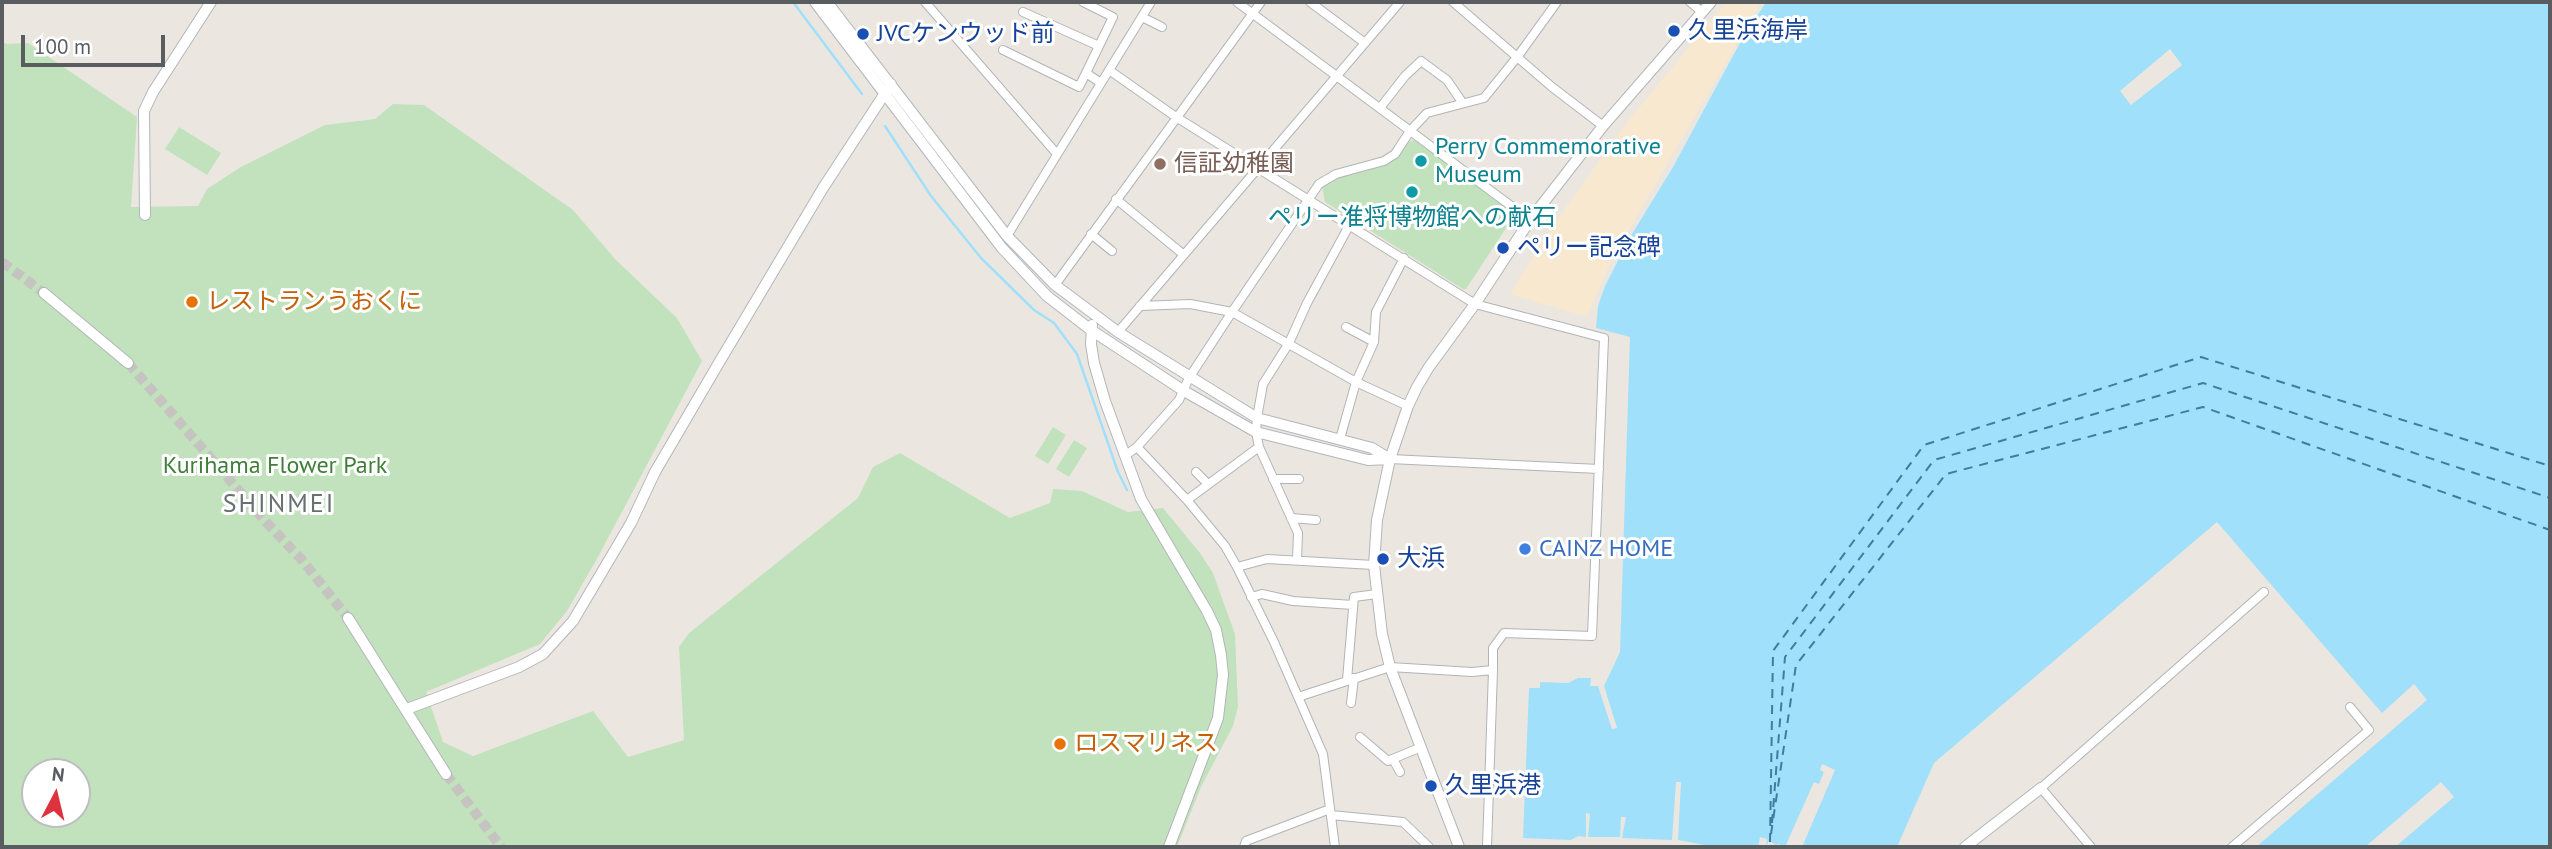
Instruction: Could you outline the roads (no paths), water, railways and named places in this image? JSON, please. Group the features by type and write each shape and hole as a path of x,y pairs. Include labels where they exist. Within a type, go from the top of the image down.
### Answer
{"street":[{"path":"145,215 144,111 153,92 211,2"},
{"path":"814,2 1002,248 1047,296 1091,330 1184,391 1256,432 1368,460 1599,469"},
{"path":"827,2 1007,236 1055,285 1118,332 1257,418 1372,448 1390,459"},
{"path":"925,2 1057,154"},
{"path":"1003,50 1079,87 1113,16 1083,2"},
{"path":"1007,236 1151,2"},
{"path":"1237,2 1530,220"},
{"path":"1055,285 1261,2"},
{"path":"1310,2 1365,43"},
{"path":"1118,332 1400,2"},
{"path":"1453,2 1552,87 1603,126"},
{"path":"1126,455 1160,423 1184,391 1189,377 1232,312 1308,198 1324,180 1384,160 1395,153 1427,113 1484,98 1557,2"},
{"path":"1689,2 1702,12"},
{"path":"1459,847 1419,748 1390,667 1382,634 1374,565 1377,520 1390,459 1408,406 1429,367 1475,304 1530,220 1603,126 1711,2"},
{"path":"1023,12 1099,46"},
{"path":"1142,17 1162,27"},
{"path":"1380,108 1405,76 1422,61 1447,80 1462,102"},
{"path":"1109,70 1176,117 1475,304 1604,338 1592,636 1504,633 1493,648 1487,847"},
{"path":"1086,73 1101,83"},
{"path":"407,709 519,667 543,654 573,621 631,523 655,472 717,366 817,199 891,84"},
{"path":"1116,199 1184,255"},
{"path":"1297,561 1298,533 1259,447 1257,418 1263,384 1289,343 1307,303 1350,224"},
{"path":"1091,234 1112,251"},
{"path":"1340,439 1356,382 1374,342 1376,312 1404,258"},
{"path":"44,293 124,359"},
{"path":"1140,306 1190,304 1232,312 1356,382 1408,406"},
{"path":"1095,316 1091,330 1094,363 1141,499 1195,589 1216,630 1221,655 1223,675 1218,718 1169,847"},
{"path":"1346,327 1374,342"},
{"path":"1136,447 1187,500 1225,546 1237,566 1323,754 1335,847"},
{"path":"1187,500 1259,447"},
{"path":"1196,472 1208,484"},
{"path":"1273,480 1299,479"},
{"path":"1291,518 1316,520"},
{"path":"1237,566 1268,559 1374,565"},
{"path":"1965,847 2041,788 2264,592"},
{"path":"1251,597 1262,594 1293,601 1353,605"},
{"path":"1352,703 1354,597 1377,594"},
{"path":"348,618 446,774"},
{"path":"1297,697 1390,667 1472,672 1493,670"},
{"path":"2232,847 2369,730 2350,707"},
{"path":"1360,737 1388,761"},
{"path":"1388,761 1419,748"},
{"path":"1388,761 1393,759 1400,772"},
{"path":"2041,788 2091,847"},
{"path":"1244,847 1246,841 1330,812 1403,822 1429,847"}],"water":[{"path":"1766,2 2550,2 2550,847 2395,847 2454,797 2441,782 2365,847 2256,847 2427,700 2414,684 2382,713 2217,522 1934,763 1897,847 1802,847 1835,770 1822,764 1820,770 1824,772 1819,784 1814,782 1785,847 1778,844 1774,847 1775,844 1769,841 1766,846 1767,839 1760,837 1758,847 1715,847 1678,840 1681,782 1676,782 1672,840 1622,838 1626,817 1621,817 1620,837 1588,837 1590,814 1586,813 1586,837 1578,836 1571,840 1523,838 1529,688 1540,688 1540,682 1568,683 1578,678 1591,678 1590,686 1598,686 1612,729 1617,728 1604,686 1620,652 1630,337 1596,328 1598,306 1629,239 1673,167 1741,41"}],"waterway":[{"path":"793,2 862,94"},
{"path":"885,126 931,196 981,258 1034,310 1054,323 1077,354 1118,472 1127,490"}],"tunnel":[{"path":"2,262 44,293"},
{"path":"128,363 303,561 348,618"},
{"path":"446,774 501,847"}],"place":[{"name":"久里浜海岸","path":"1674,31"},
{"name":"JVCケンウッド前","path":"863,34"},
{"name":"Perry Commemorative Museum","path":"1421,161"},
{"name":"信証幼稚園","path":"1160,164"},
{"name":"ペリー准将博物館への献石","path":"1412,192"},
{"name":"ペリー記念碑","path":"1503,248"},
{"name":"レストランうおくに","path":"192,302"},
{"name":"CAINZ HOME","path":"1525,549"},
{"name":"大浜","path":"1383,559"},
{"name":"ロスマリネス","path":"1060,744"},
{"name":"久里浜港","path":"1431,786"}],"district":[{"name":"SHINMEI","path":"279,505"}],"park label":[{"name":"Kurihama Flower Park","path":"275,466"}]}
